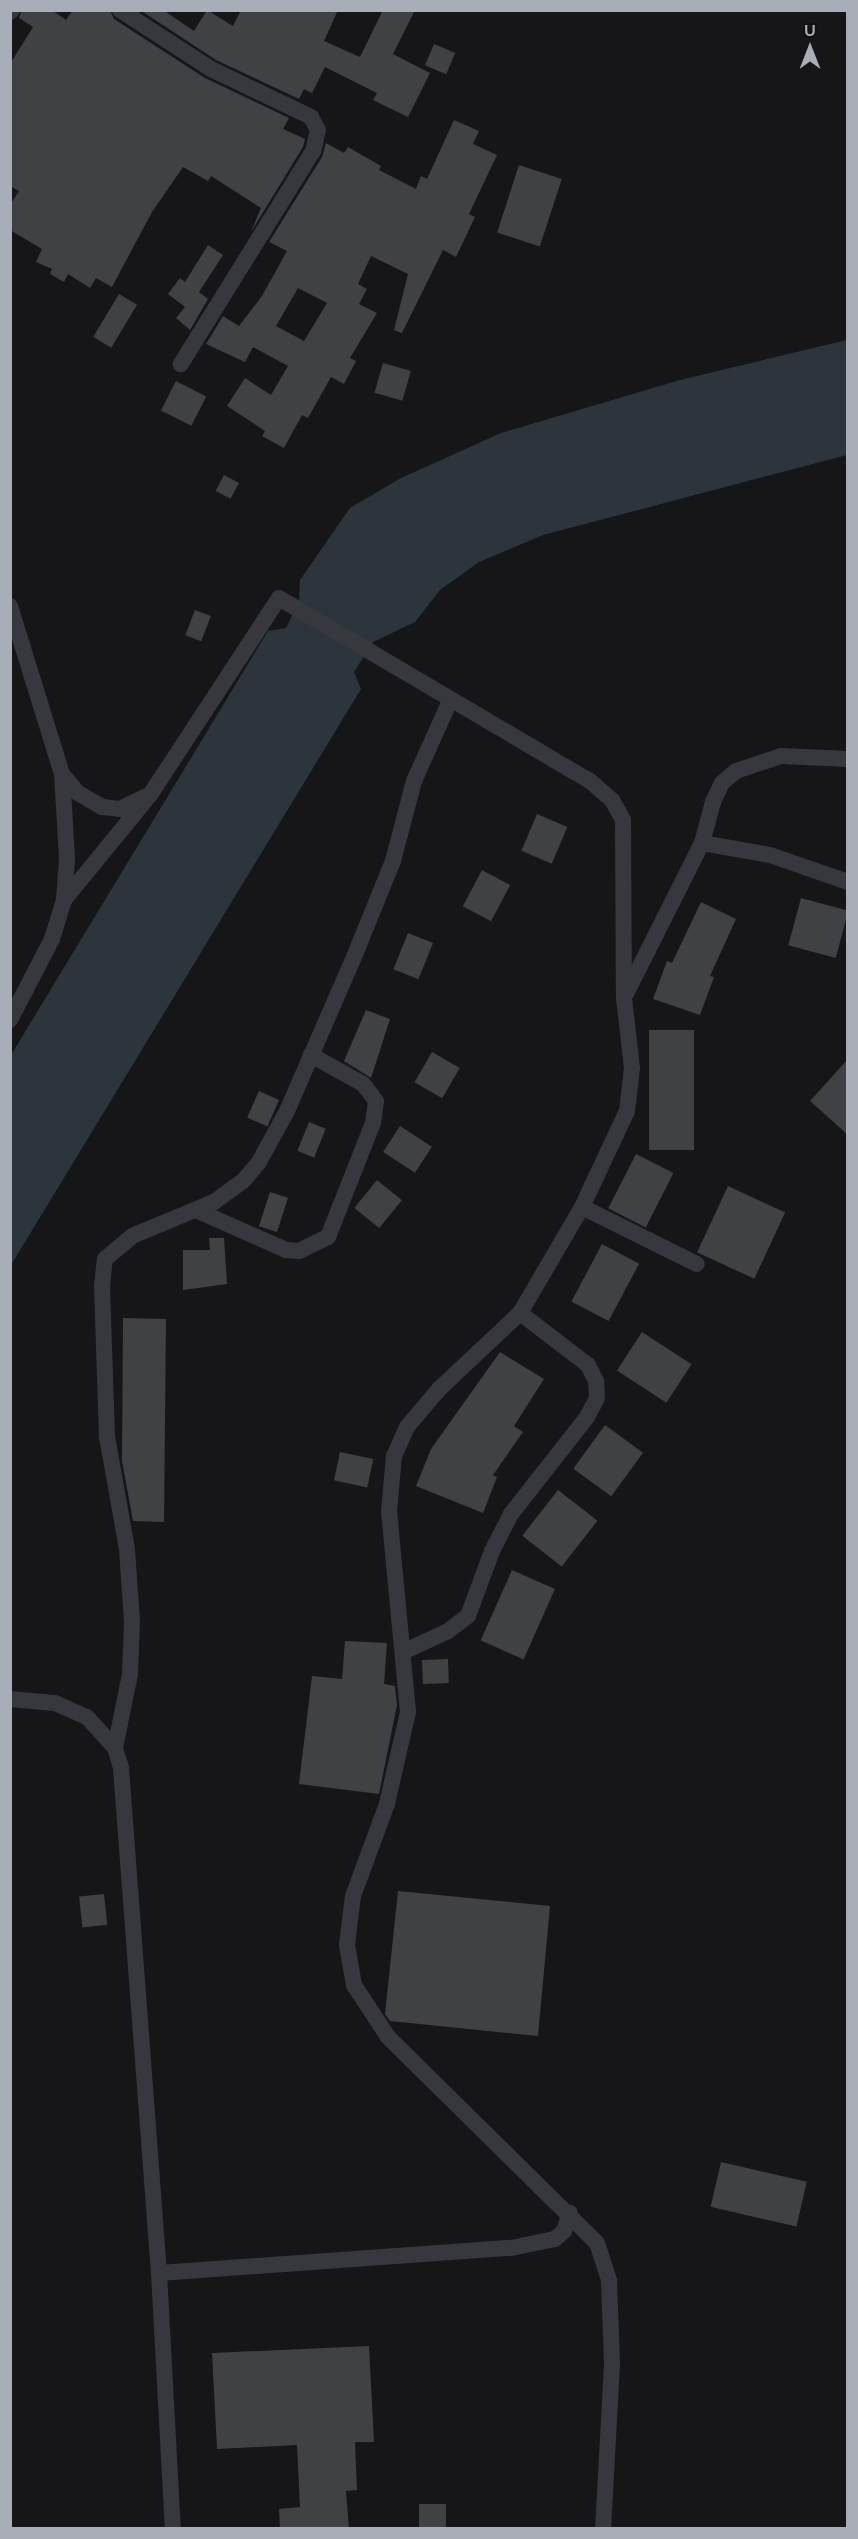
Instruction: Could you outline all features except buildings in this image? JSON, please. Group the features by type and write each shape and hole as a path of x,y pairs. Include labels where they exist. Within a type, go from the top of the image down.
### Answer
{"street":[{"path":"120,10 211,69 310,117 318,130 313,151 181,364"},
{"path":"64,900 150,795 279,598 450,701 590,781 619,811 624,832 624,998 631,1091 620,1132 582,1207 520,1313 440,1388 407,1426 394,1456 389,1511 405,1651 408,1712 404,1739 387,1804 361,1871 348,1920 347,1945 354,1985 371,2016 433,2085 570,2213 597,2243 609,2281 612,2364 603,2529"},
{"path":"10,606 62,774 67,859 64,900 42,963 10,1020"},
{"path":"115,1748 130,1674 132,1622 127,1549 107,1437 103,1268 110,1251 132,1236 198,1211 251,1173 286,1112 388,875 414,781 450,701"},
{"path":"624,998 702,843 713,802 722,783 736,771 781,756 848,759"},
{"path":"62,774 85,799 112,809 150,795"},
{"path":"702,843 770,855 848,882"},
{"path":"198,1211 286,1250 299,1251 328,1238 373,1123 376,1101 363,1084 310,1055"},
{"path":"582,1207 697,1264"},
{"path":"405,1651 448,1631 468,1616 492,1551 511,1514 587,1417 597,1398 596,1381 588,1365 520,1313"},
{"path":"10,1700 37,1700 69,1708 103,1730 115,1748 125,1792 159,2272 173,2529"},
{"path":"159,2272 530,2246 555,2239 564,2230 570,2213"}],"shaded area":[{"path":"847,340 847,455 543,535 479,562 440,590 415,622 373,642 354,672 361,689 11,1265 11,1055 268,631 286,628 299,602 300,580 350,508 401,478 501,433 680,380"}]}
